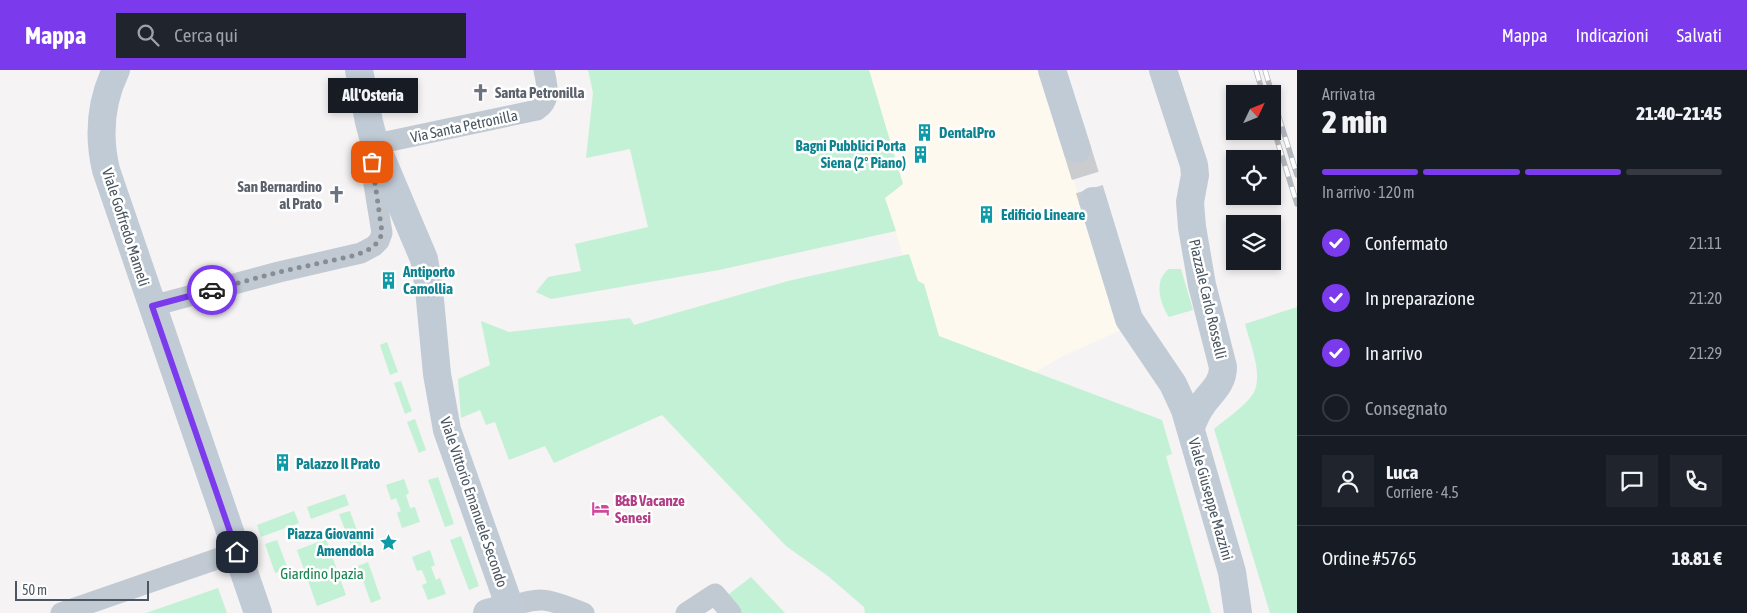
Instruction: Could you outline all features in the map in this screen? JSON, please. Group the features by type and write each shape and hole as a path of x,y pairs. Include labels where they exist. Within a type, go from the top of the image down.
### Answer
{"main road":[{"name":"Viale Goffredo Mameli","path":"116,70 108,88 104,108 101,134 102,152 112,190 237,552"},
{"name":"Viale Vittorio Emanuele Secondo","path":"359,70 369,122 378,149 421,250 426,270 437,374 447,430 504,612"},
{"path":"1052,70 1077,149"},
{"name":"Piazzale Carlo Rosselli","path":"1163,70 1194,165 1195,176 1190,202 1192,227 1202,285 1223,367 1219,383 1201,406 1191,427"},
{"path":"1093,201 1129,319 1173,384 1191,427"},
{"name":"Viale Giuseppe Mazzini","path":"1191,427 1232,572 1238,613"},
{"path":"237,552 258,613"},
{"name":"Viale Giuseppe Mazzini","path":"1232,572 1251,613"}],"street":[{"name":"Via Santa Petronilla","path":"378,149 537,110 544,105 548,92 544,70"},
{"path":"152,306 279,272 352,256 368,250 379,241 382,232 372,166 378,149"},
{"path":"61,613 237,552"},
{"path":"686,613 715,594 732,613"},
{"path":"504,612 527,601 542,599 584,613"}],"shaded area":[{"name":"Edificio Lineare","path":"869,70 1039,70 1121,330 1061,357 1034,373 938,336 924,284 918,281 909,254 903,256 885,198 903,184"}],"green space":[{"path":"588,70 869,70 903,184 885,198 896,231 719,270 551,299 536,292 548,277 581,271 575,244 648,227 630,149 586,158 593,93"},
{"path":"909,254 918,281 924,284 939,336 1162,420 1172,454 1166,456 1211,613 865,613 864,607 828,576 786,546 662,415 554,463 545,446 509,460 495,422 486,425 480,410 461,418 458,379 490,365 481,321 509,332 630,318 634,325 788,281"},
{"path":"1169,269 1181,269 1193,310 1169,317 1163,306 1160,286 1161,279"},
{"path":"1297,307 1297,613 1270,613 1214,429 1245,403 1256,387 1257,369 1245,324"},
{"path":"387,342 398,372 390,375 380,345"},
{"path":"401,381 412,411 405,414 394,383"},
{"path":"415,419 426,450 419,453 407,422"},
{"path":"438,477 454,524 445,527 428,480"},
{"path":"404,479 409,493 406,495 410,508 415,507 420,522 402,528 397,513 401,511 396,498 391,500 386,485"},
{"path":"345,494 349,505 311,519 307,507"},
{"path":"294,511 299,523 261,537 257,525"},
{"path":"350,511 363,548 353,551 339,514"},
{"path":"461,536 479,586 469,590 450,540"},
{"name":"Giardino Ipazia","path":"326,539 346,595 317,606 297,550"},
{"path":"277,540 288,569 275,573 265,544"},
{"path":"430,550 435,565 431,567 436,580 440,578 446,594 428,600 422,585 427,583 422,570 417,571 412,557"},
{"path":"368,562 381,599 371,603 358,566"},
{"path":"751,577 785,613 740,613 725,597"},
{"path":"218,588 227,613 146,613"}],"tunnel":[{"path":"1077,149 1093,201"}],"railway":[{"path":"1256,70 1260,85"},
{"path":"1265,70 1269,85"},
{"path":"1281,124 1297,175"},
{"path":"1277,140 1297,204"}],"way so far":[{"path":"212,290 279,272 352,256 374,246 381,237 382,228 372,162"}],"place":[{"name":"Santa Petronilla","path":"481,92"},
{"name":"DentalPro","path":"925,132"},
{"name":"Bagni Pubblici Porta Siena (2° Piano)","path":"920,154"},
{"name":"All'Osteria","path":"372,162"},
{"name":"San Bernardino al Prato","path":"336,195"},
{"name":"Edificio Lineare","path":"987,214"},
{"name":"Antiporto Camollia","path":"389,280"},
{"name":"Palazzo Il Prato","path":"282,463"},
{"name":"B&B Vacanze Senesi","path":"601,509"},
{"name":"Piazza Giovanni Amendola","path":"388,542"}],"route":[{"path":"212,290 152,306 237,552"}]}
